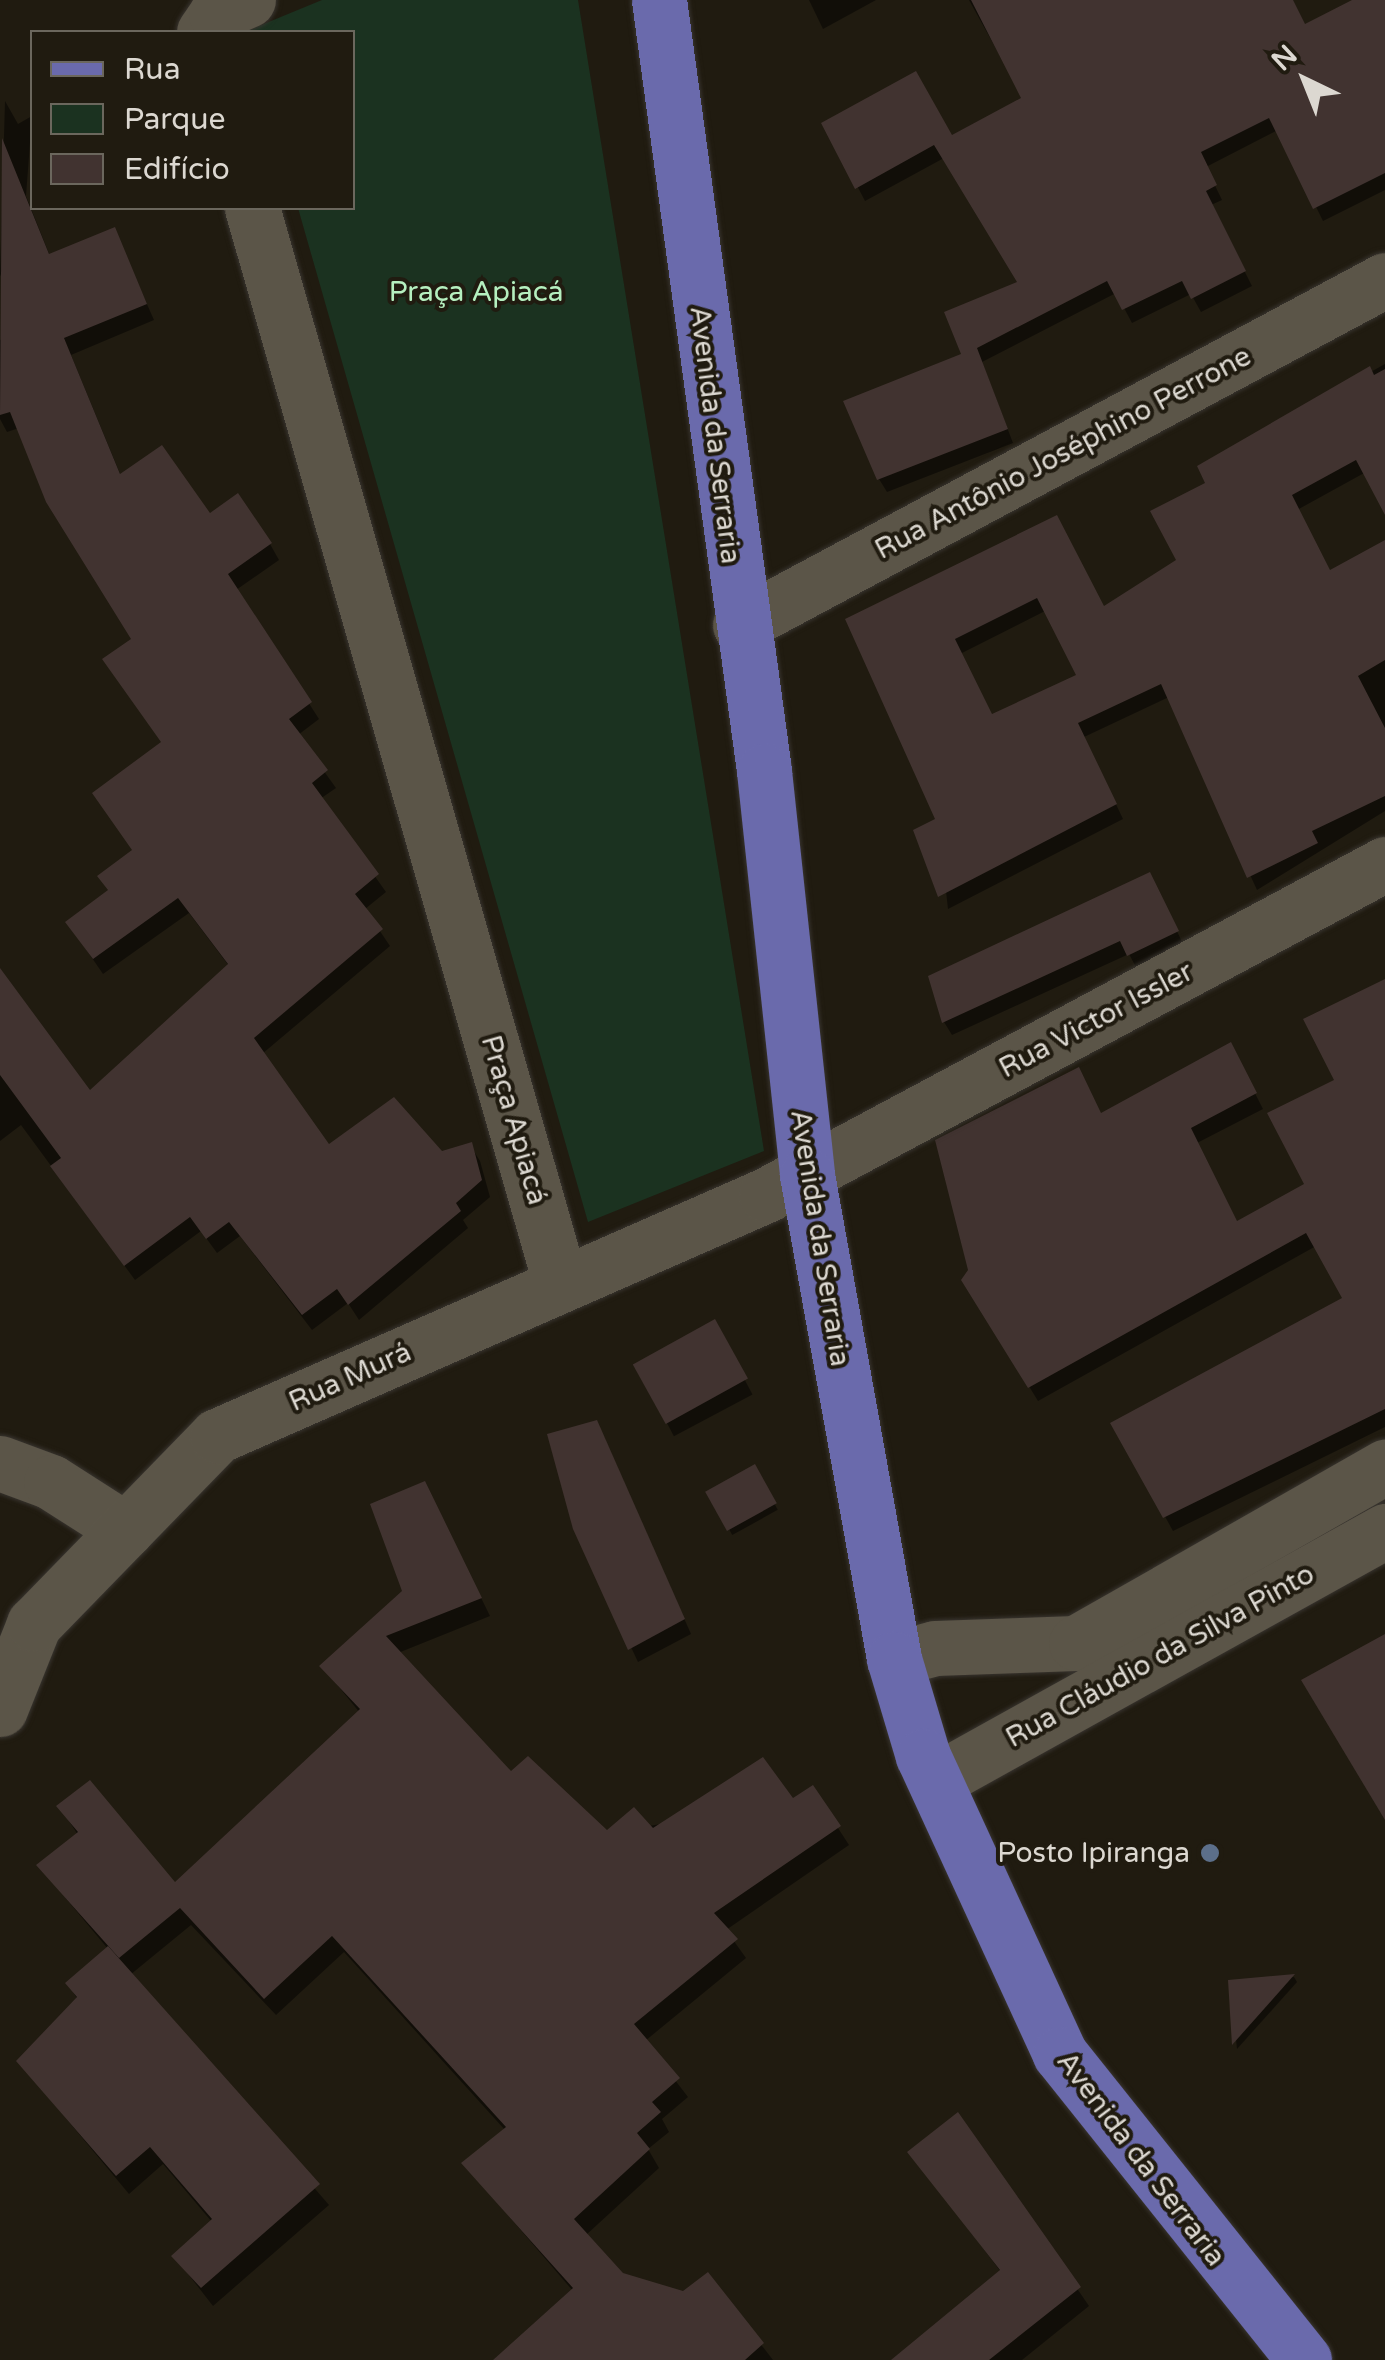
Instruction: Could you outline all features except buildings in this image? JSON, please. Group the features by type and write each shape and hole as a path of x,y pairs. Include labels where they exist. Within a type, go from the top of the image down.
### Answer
{"main road":[{"name":"Avenida da Serraria","path":"659,0 807,1176 894,1658 935,1781 1060,2054 1304,2360"}],"street":[{"path":"205,30 216,14 248,0"},
{"name":"Praça Apiacá","path":"253,210 560,1282"},
{"name":"Rua Antônio Joséphino Perrone","path":"740,626 1385,280"},
{"name":"Rua Victor Issler","path":"807,1176 1385,864"},
{"name":"Rua Murá","path":"0,1709 34,1624 218,1436 807,1176"},
{"path":"0,1463 126,1530"},
{"name":"Rua Cláudio da Silva Pinto","path":"894,1658 1076,1643 1385,1467"},
{"name":"Rua Cláudio da Silva Pinto","path":"935,1781 1385,1531"}],"green space":[{"name":"Praça Apiacá","path":"322,0 578,0 764,1151 588,1222 299,210 355,210 355,30 249,30"}],"place":[{"name":"Posto Ipiranga","path":"1210,1853"}]}
